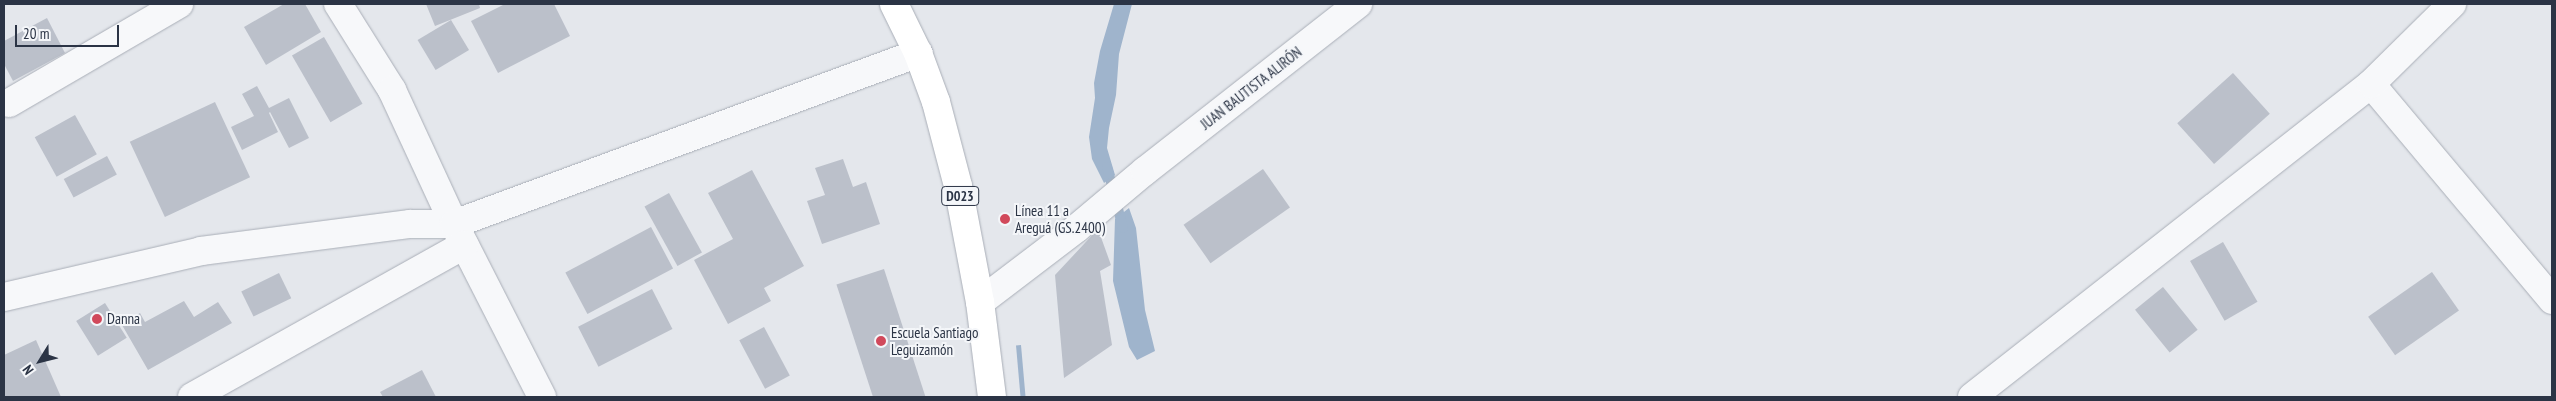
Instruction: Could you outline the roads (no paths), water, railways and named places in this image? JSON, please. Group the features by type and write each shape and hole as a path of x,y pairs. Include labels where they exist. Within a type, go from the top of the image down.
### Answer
{"main road":[{"name":"D023","path":"894,4 918,53 936,102 958,186 980,302 992,397"}],"street":[{"path":"8,103 179,4"},
{"path":"338,4 392,90 459,234 542,397"},
{"name":"JUAN BAUTISTA ALIRÓN","path":"980,302 1077,228 1145,171 1358,4"},
{"path":"1972,397 2371,84 2452,4"},
{"path":"192,397 459,234 918,53"},
{"path":"2371,84 2552,300"},
{"path":"4,297 201,251 410,224 459,234"}],"water":[{"path":"1114,4 1132,4 1119,54 1116,95 1107,148 1115,175 1104,183 1092,159 1089,137 1095,98 1094,83 1100,51"},
{"path":"1129,208 1136,228 1145,310 1155,351 1137,360 1129,347 1113,281 1115,219"},
{"path":"1016,345 1021,345 1026,397 1021,397"}],"waterway":[{"path":"1107,167 1123,228"}],"place":[{"name":"Línea 11 a Areguá (GS.2400)","path":"1005,219"},
{"name":"Danna","path":"97,319"},
{"name":"Escuela Santiago Leguizamón","path":"881,341"}]}
